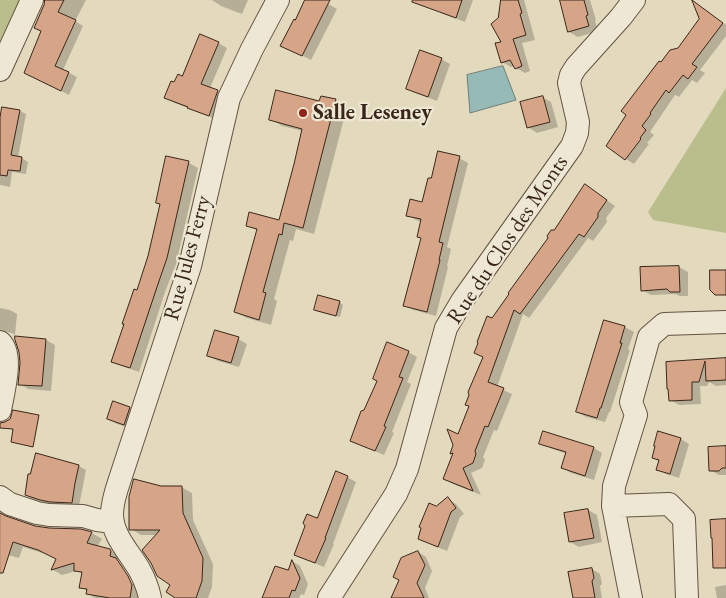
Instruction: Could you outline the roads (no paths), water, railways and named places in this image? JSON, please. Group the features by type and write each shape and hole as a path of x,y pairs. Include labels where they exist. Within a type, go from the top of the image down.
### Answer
{"street":[{"path":"0,70 32,0"},
{"name":"Rue Jules Ferry","path":"113,522 113,508 121,476 190,266 229,98 278,0"},
{"name":"Rue du Clos des Monts","path":"329,598 396,494 408,469 446,328 462,301 572,146 577,133 578,122 569,83 571,75 634,0"},
{"path":"631,598 613,506 614,486 636,415 631,402 650,337 664,324 726,322"},
{"path":"0,342 4,345 6,352 7,368 0,410"},
{"path":"0,497 10,504 49,516 82,516 113,522 122,544 139,570 150,598"},
{"path":"613,506 669,504 684,519 687,598"}],"water":[{"path":"503,66 516,100 470,113 467,75"}],"place":[{"name":"Salle Leseney","path":"303,113"}]}
